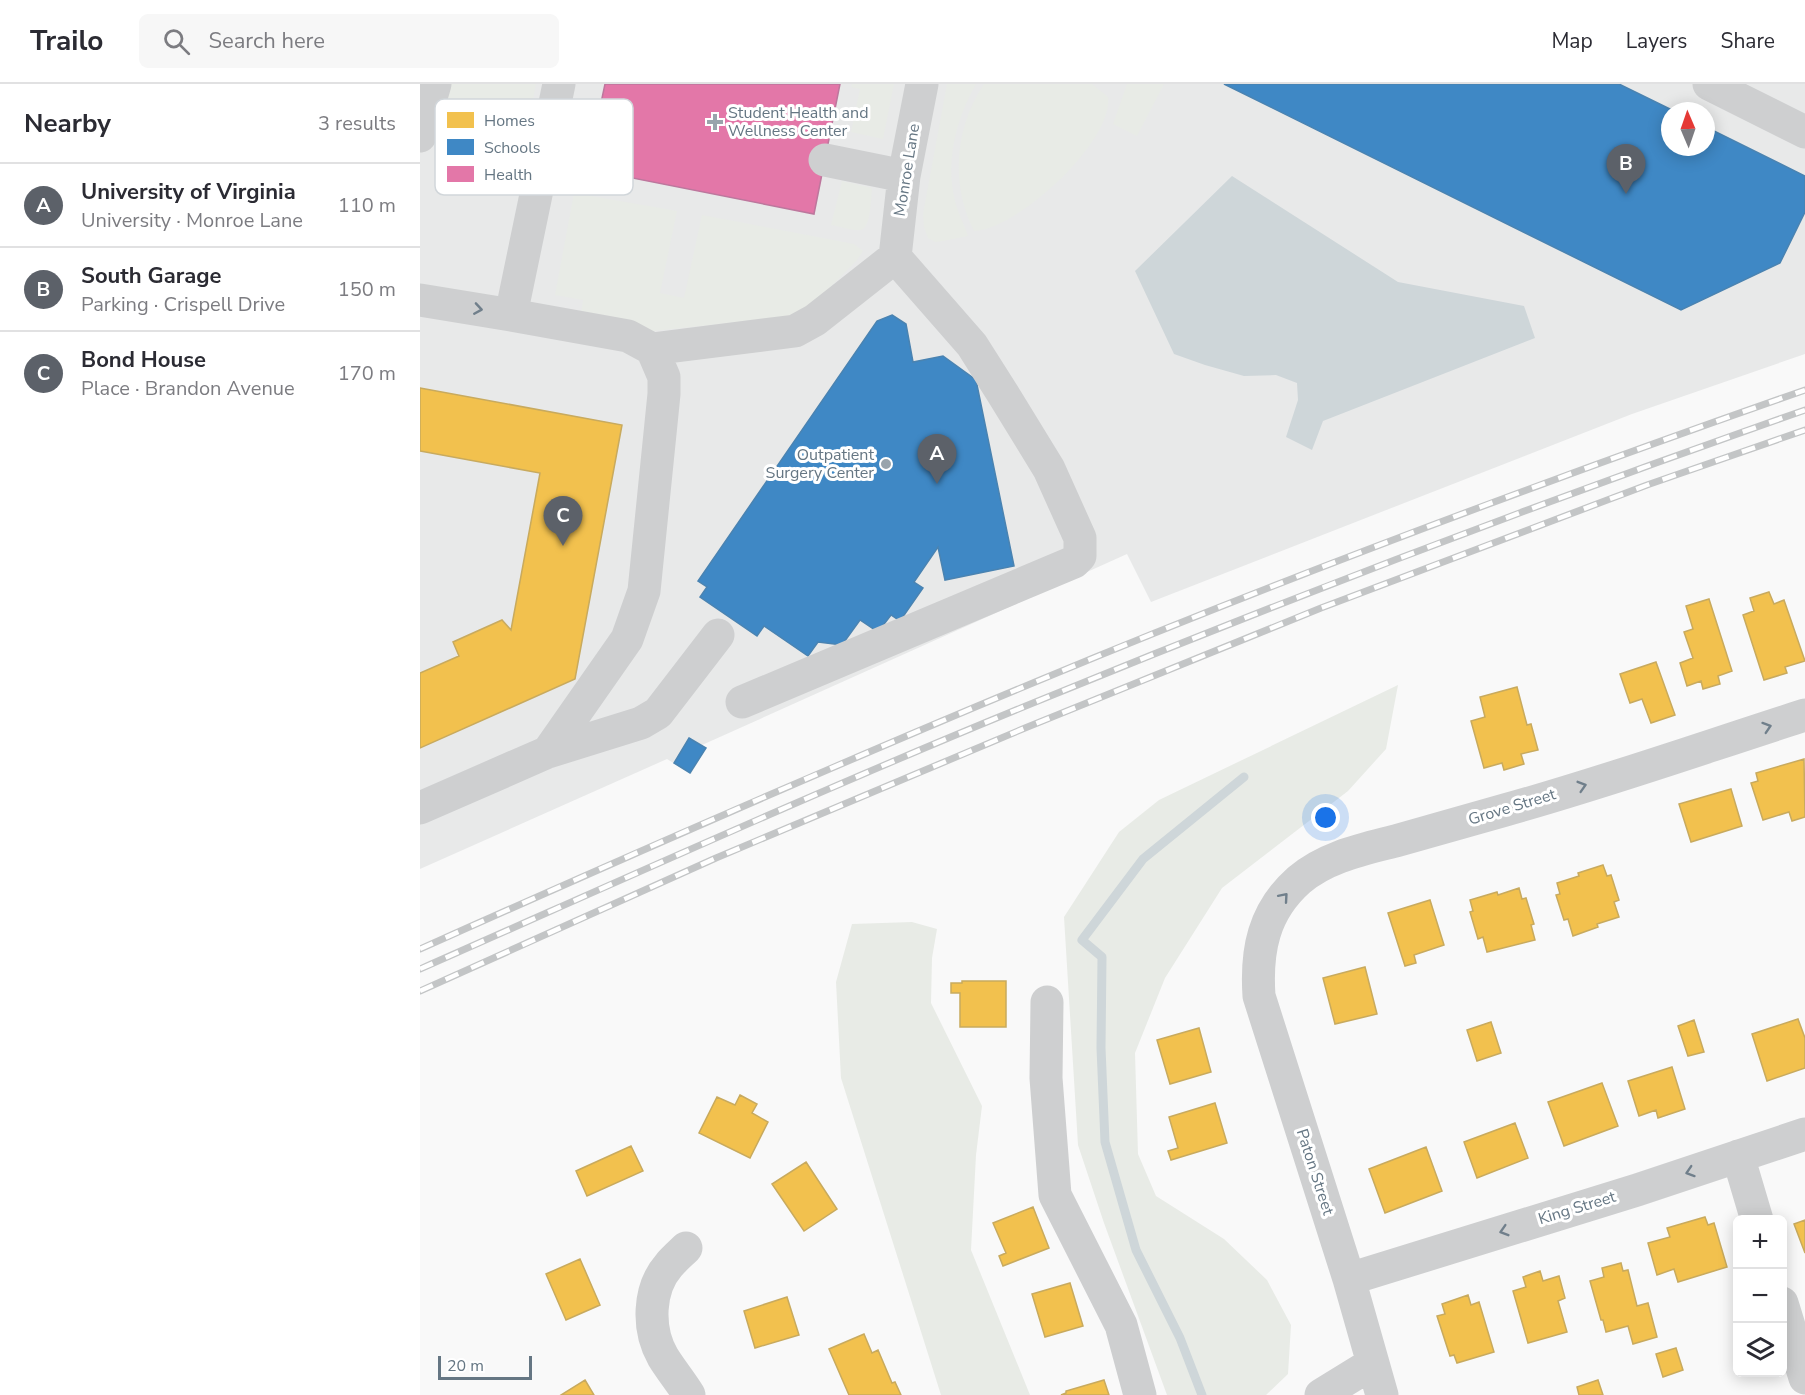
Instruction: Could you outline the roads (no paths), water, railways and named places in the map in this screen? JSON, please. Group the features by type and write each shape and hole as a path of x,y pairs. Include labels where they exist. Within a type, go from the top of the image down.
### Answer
{"street":[{"path":"420,136 435,84"},
{"path":"556,99 559,84"},
{"name":"Monroe Lane","path":"895,257 904,176 922,84"},
{"path":"1709,84 1805,132"},
{"path":"825,159 904,176"},
{"path":"511,315 536,195"},
{"path":"420,300 628,336 652,349 795,331 815,320 895,257 972,345 1049,469 1080,538 1080,556 1074,562 742,702"},
{"path":"548,752 627,639 644,591 664,394 664,377 652,349"},
{"path":"420,807 548,752 641,723 658,713 718,635"},
{"name":"Grove Street","path":"1260,949 1264,931 1278,904 1298,881 1317,867 1335,859 1508,810 1805,715"},
{"name":"Paton Street","path":"1260,949 1257,966 1259,996 1349,1280 1382,1395"},
{"path":"1047,1002 1046,1078 1056,1195 1121,1325 1140,1395"},
{"name":"King Street","path":"1349,1280 1637,1190 1805,1134"},
{"path":"1738,1156 1756,1215"},
{"path":"686,1248 668,1266 659,1281 651,1312 654,1338 662,1356 689,1395"},
{"path":"1787,1319 1805,1378"},
{"path":"1321,1395 1373,1363"}],"waterway":[{"path":"1202,1395 1180,1338 1136,1250 1105,1142 1101,1048 1102,957 1082,940 1143,859 1244,777"}],"railway":[{"path":"420,949 962,712 1135,641 1421,529 1805,390"},
{"path":"420,969 879,767 1128,664 1513,515 1805,410"},
{"path":"420,991 716,858 1025,728 1321,608 1647,485 1805,430"}],"place":[{"name":"Student Health and Wellness Center","path":"715,122"},
{"name":"South Garage","path":"1626,194"},
{"name":"Outpatient Surgery Center","path":"886,464"},
{"name":"University of Virginia","path":"937,484"},
{"name":"Bond House","path":"563,546"}]}
